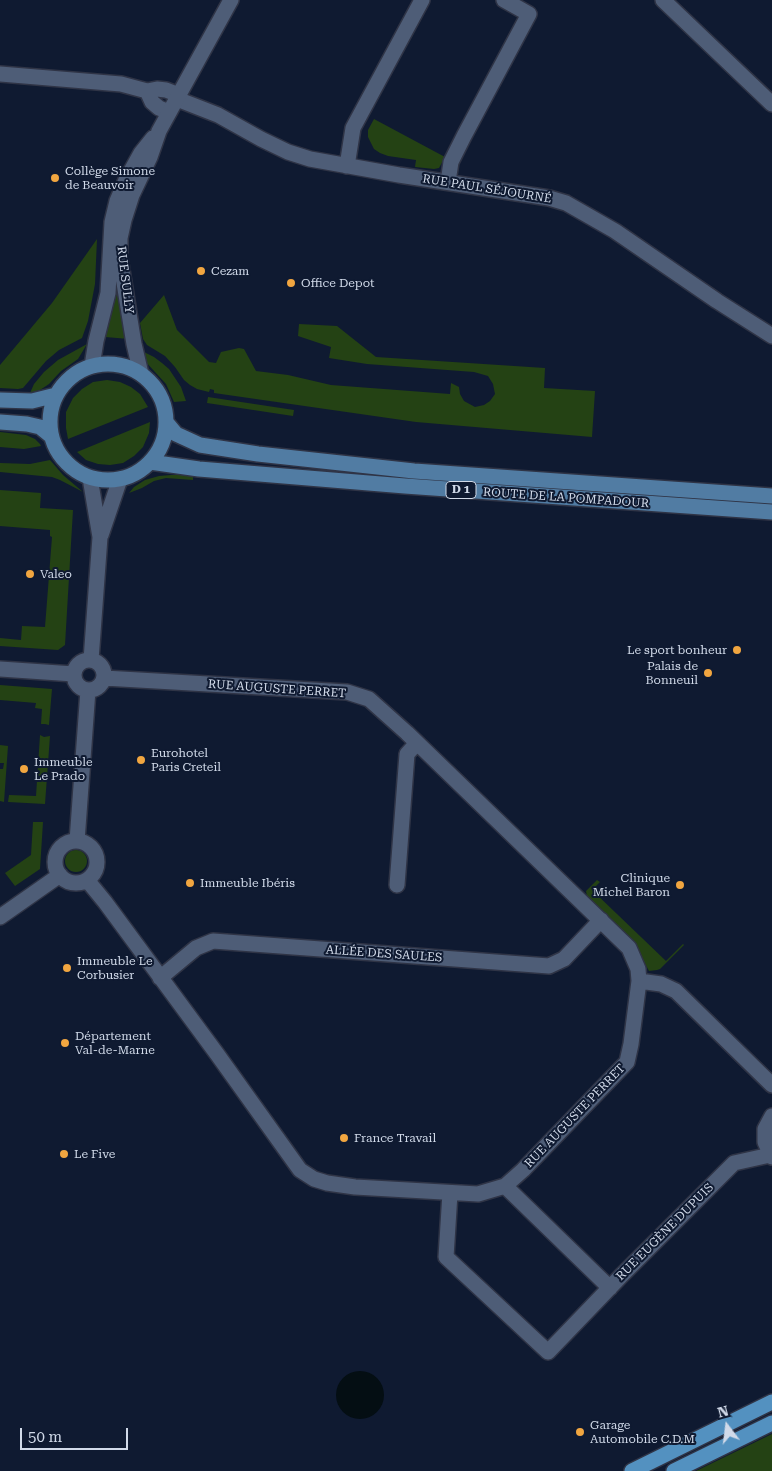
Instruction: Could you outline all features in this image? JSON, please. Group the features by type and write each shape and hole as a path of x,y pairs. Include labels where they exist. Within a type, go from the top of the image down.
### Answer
{"highway":[{"path":"632,1471 772,1402"},
{"path":"674,1471 772,1423"}],"main road":[{"path":"115,364 141,374 150,381 158,392 163,404 166,422 164,440 158,453 150,462 134,474 120,479 103,480 90,478 79,473 63,460 51,436 50,411 56,395 68,379 92,366 115,364"},
{"path":"0,400 32,400 56,395"},
{"path":"0,422 40,427 51,436"},
{"name":"ROUTE DE LA POMPADOUR","path":"166,422 176,434 200,445 258,454 414,471 772,496"},
{"name":"ROUTE DE LA POMPADOUR","path":"150,462 198,469 405,486 772,512"}],"street":[{"name":"RUE SULLY","path":"92,366 108,292 112,222 117,202 126,180 141,153 159,131 231,0"},
{"path":"347,166 353,128 422,0"},
{"path":"448,182 451,162 529,14 504,0"},
{"path":"663,0 772,104"},
{"name":"RUE PAUL SÉJOURNÉ","path":"0,74 121,84 147,91 152,102 159,108 175,102 218,115 261,139 310,160 549,198 566,203 614,232 772,336"},
{"name":"RUE SULLY","path":"141,374 134,344 120,258 120,238 132,195 150,158 159,131"},
{"path":"90,478 100,537 91,660"},
{"path":"100,537 120,479"},
{"path":"91,660 100,664 104,678 99,687 88,690 80,688 74,674 78,665 91,660"},
{"path":"0,668 74,674"},
{"name":"RUE AUGUSTE PERRET","path":"87,880 300,1170 314,1179 327,1184 478,1194 505,1186 523,1170 627,1062 631,1044 638,981 638,968 629,948 532,852 369,699 347,692 104,678"},
{"path":"77,841 88,690"},
{"path":"397,885 407,754 417,743"},
{"path":"77,841 90,846 94,851 97,864 87,880 69,882 56,869 56,855 64,845 77,841"},
{"path":"0,917 60,875"},
{"name":"ALLÉE DES SAULES","path":"160,978 196,948 213,942 549,966 564,959 601,920"},
{"path":"638,981 661,984 676,991 772,1085"},
{"name":"RUE EUGÈNE DUPUIS","path":"505,1186 610,1288 734,1163 771,1156 765,1142 765,1129 772,1116"},
{"path":"450,1193 446,1257 548,1352 610,1288"}],"green space":[{"path":"374,119 445,157 439,168 415,167 416,160 388,156 374,149 368,137 368,130"},
{"path":"97,239 95,284 88,321 82,338 59,350 46,361 23,388 0,388 0,365 52,303"},
{"path":"117,281 129,339 105,337"},
{"path":"164,295 177,330 209,362 216,363 221,352 239,348 244,349 256,371 288,375 331,385 450,394 451,383 459,387 464,401 475,407 484,405 495,394 493,384 488,376 474,372 367,364 329,358 331,347 298,336 299,324 337,326 376,357 545,368 544,388 595,391 592,437 416,422 214,393 214,390 210,389 209,392 197,389 184,380 165,356 147,345 143,339 140,323"},
{"path":"87,344 78,359 61,371 49,384 40,390 30,393 34,384 44,372 58,360"},
{"path":"140,350 154,357 169,369 181,387 186,401 174,402 166,384 144,360"},
{"path":"107,380 120,382 131,387 140,394 148,407 68,439 66,412 73,398 93,382"},
{"path":"208,397 294,410 293,416 207,403"},
{"path":"150,422 149,433 143,447 123,463 98,464 86,460 77,452"},
{"path":"0,432 26,435 35,439 41,446 24,449 0,447"},
{"path":"50,460 63,475 83,492 52,477 0,472 0,463 30,464"},
{"path":"171,475 193,475 193,480 166,478 154,481 129,493 134,487 145,480"},
{"path":"0,490 41,493 40,508 73,510 65,645 58,650 0,646 0,638 21,640 22,626 45,627 52,537 50,536 50,530 0,526"},
{"path":"0,685 52,689 49,725 41,724 42,709 35,708 36,703 0,700"},
{"path":"40,735 44,737 50,736 45,804 8,802 9,795 36,796"},
{"path":"0,745 8,746 4,802 0,801 0,769 3,769 4,763 0,763"},
{"path":"33,822 43,822 40,869 15,886 5,873 31,855"},
{"path":"76,850 84,853 87,861 84,869 76,872 68,869 65,861 68,853"},
{"path":"597,880 600,882 592,890 666,961 684,945 660,969 649,971 632,940 587,896 586,891"},
{"path":"772,1434 772,1471 696,1471"}],"shaded area":[{"path":"360,1371 369,1373 377,1378 382,1386 384,1395 382,1404 377,1412 369,1417 360,1419 351,1417 343,1412 338,1404 336,1395 338,1386 343,1378 351,1373"}],"place":[{"name":"Collège Simone de Beauvoir","path":"55,178"},
{"name":"Cezam","path":"201,271"},
{"name":"Office Depot","path":"291,283"},
{"name":"Valeo","path":"30,574"},
{"name":"Le sport bonheur","path":"737,650"},
{"name":"Palais de Bonneuil","path":"708,673"},
{"name":"Eurohotel Paris Creteil","path":"141,760"},
{"name":"Immeuble Le Prado","path":"24,769"},
{"name":"Immeuble Ibéris","path":"190,883"},
{"name":"Clinique Michel Baron","path":"680,885"},
{"name":"Immeuble Le Corbusier","path":"67,968"},
{"name":"Département Val-de-Marne","path":"65,1043"},
{"name":"France Travail","path":"344,1138"},
{"name":"Le Five","path":"64,1154"},
{"name":"Garage Automobile C.D.M","path":"580,1432"}]}
